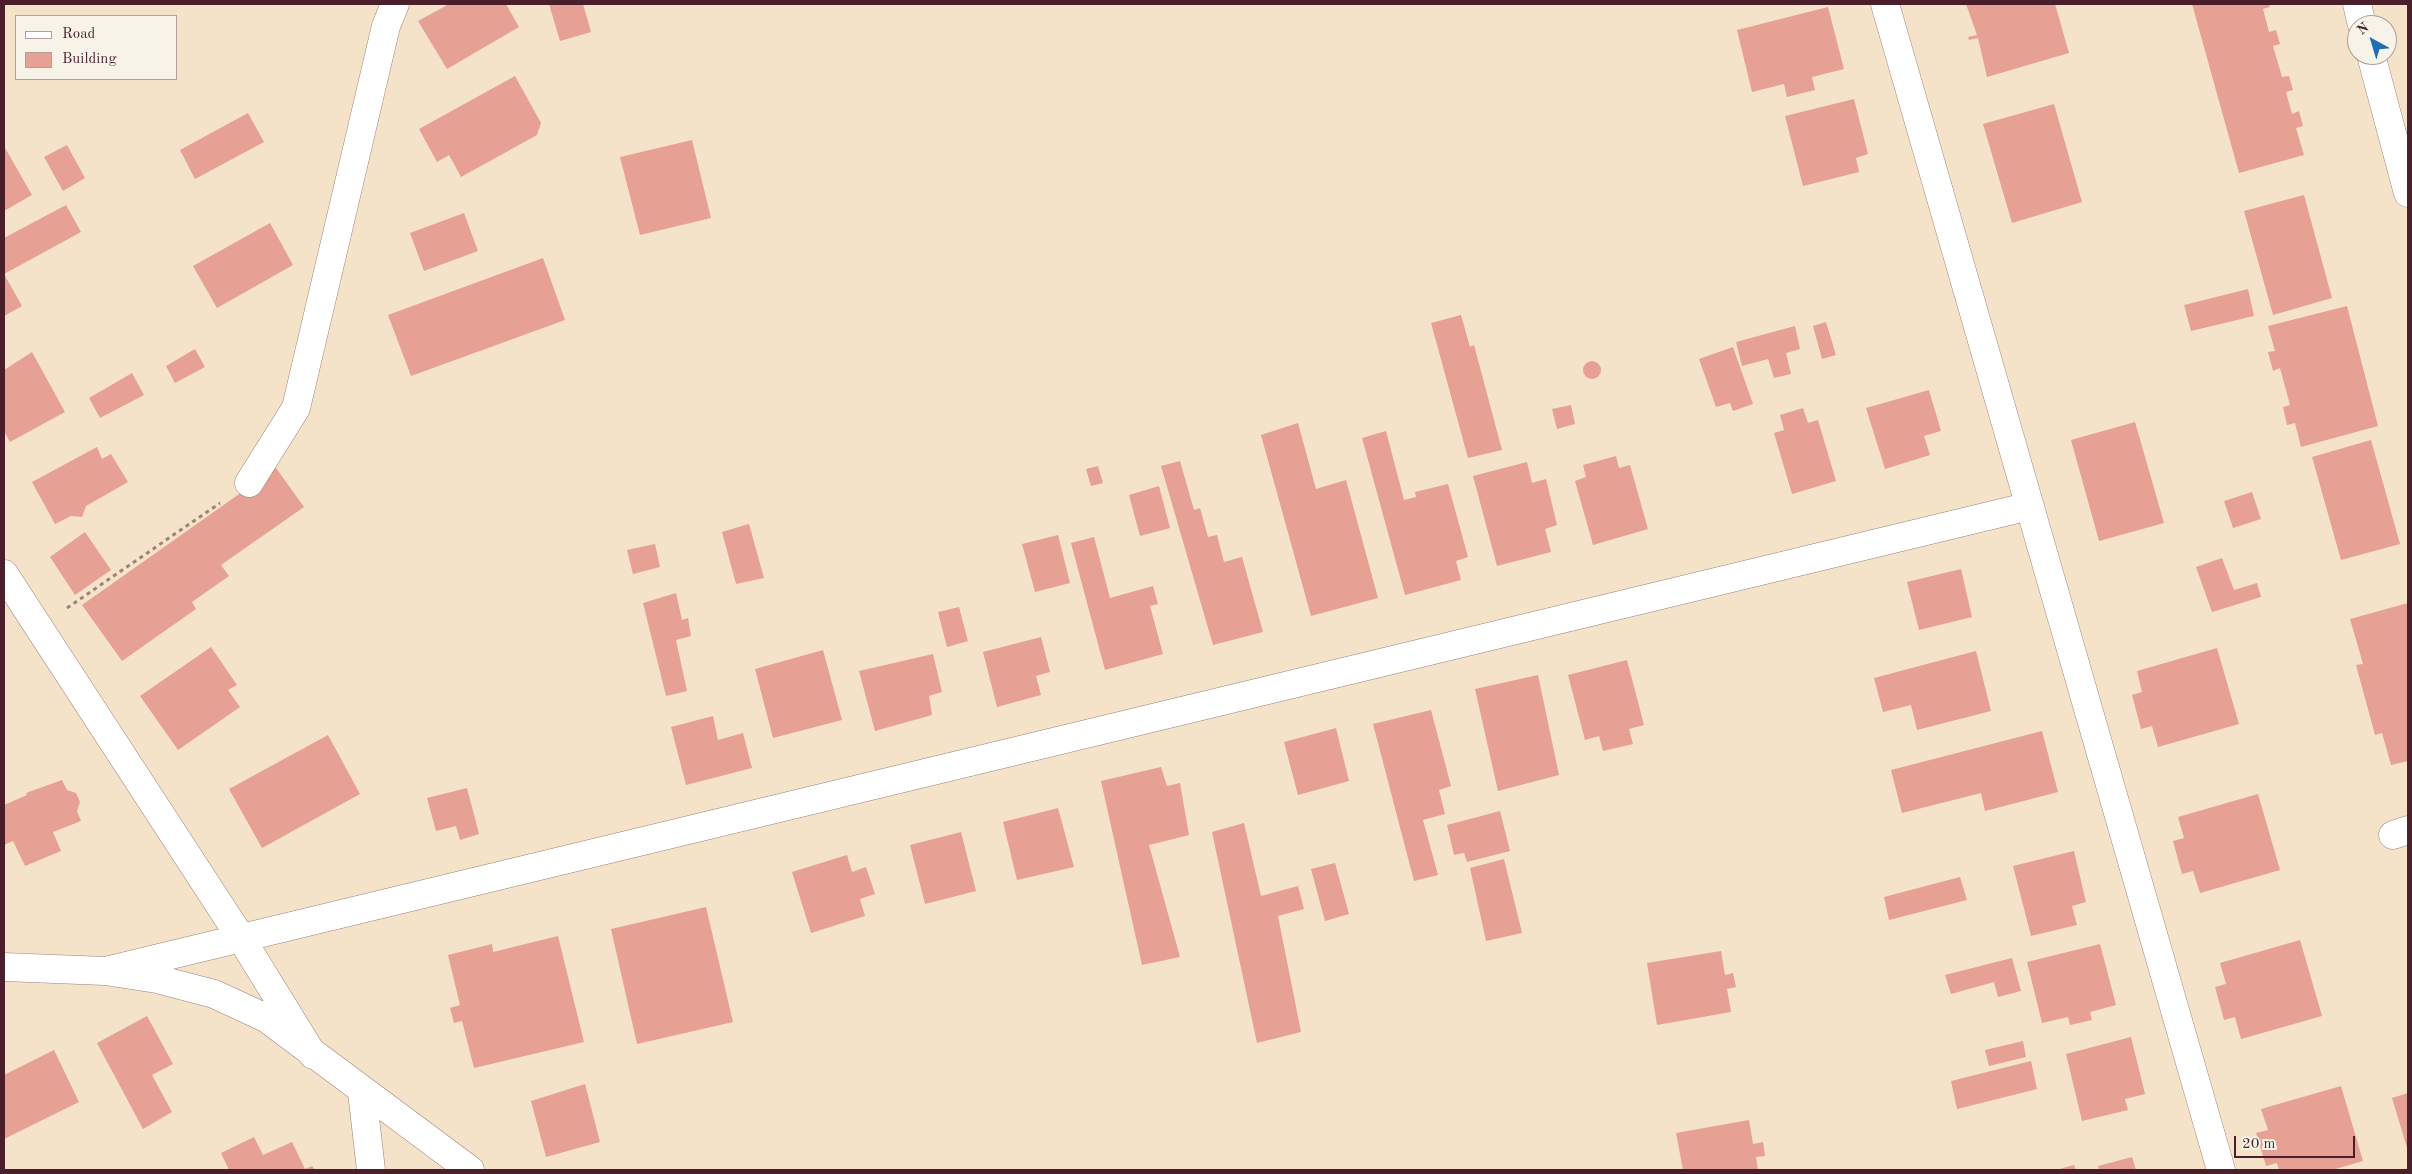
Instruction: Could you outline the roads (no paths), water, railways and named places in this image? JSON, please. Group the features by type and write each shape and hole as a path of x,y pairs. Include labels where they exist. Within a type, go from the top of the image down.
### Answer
{"street":[{"path":"250,483 296,408 386,26 395,4"},
{"path":"1885,4 2221,1170"},
{"path":"2374,65 2408,193"},
{"path":"105,971 2030,506"},
{"path":"4,574 241,938 313,1055"},
{"path":"4,967 105,971 158,979 214,994 266,1018 362,1092 470,1170"},
{"path":"362,1092 371,1170"}]}
